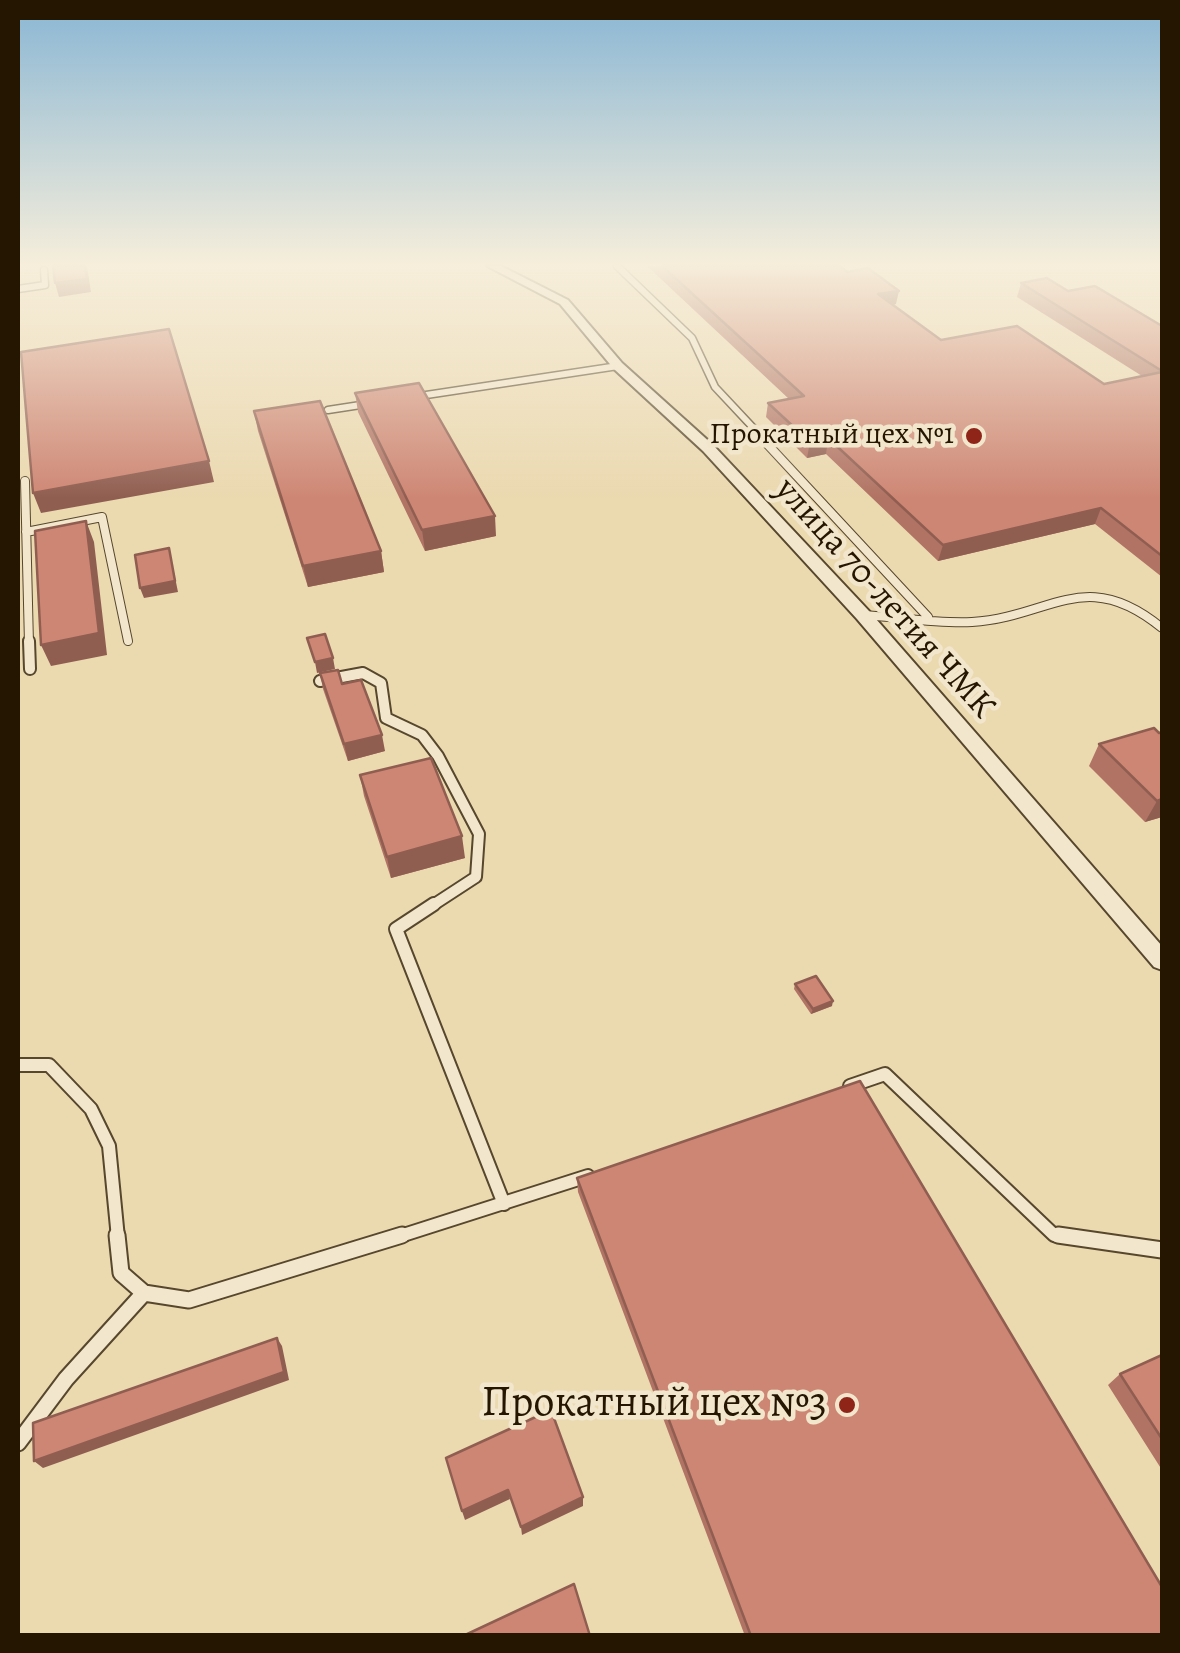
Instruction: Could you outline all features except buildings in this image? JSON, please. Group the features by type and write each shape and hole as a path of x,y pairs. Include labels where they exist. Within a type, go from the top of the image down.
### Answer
{"street":[{"name":"улица 70-летия ЧМК","path":"599,343 618,366 708,448 863,616 1162,961"}],"lane":[{"path":"694,343 715,387 928,617"},
{"path":"410,398 618,366"},
{"path":"328,410 376,403"},
{"path":"25,481 22,576 30,670"},
{"path":"26,532 102,517 128,641"},
{"path":"863,616 972,622 1072,594 1135,606 1162,628"},
{"path":"320,681 362,673 381,683 386,718 422,735 438,756 479,834 476,877 396,930 504,1204"},
{"path":"423,763 438,756"},
{"path":"18,1065 49,1066 90,1110 108,1146 121,1273 144,1293 190,1300 612,1168"},
{"path":"830,1092 885,1074 1054,1235 1162,1250"},
{"path":"18,1443 66,1379 144,1293"}],"place":[{"name":"Прокатный цех №1","path":"974,436"},
{"name":"Прокатный цех №3","path":"847,1405"}]}
